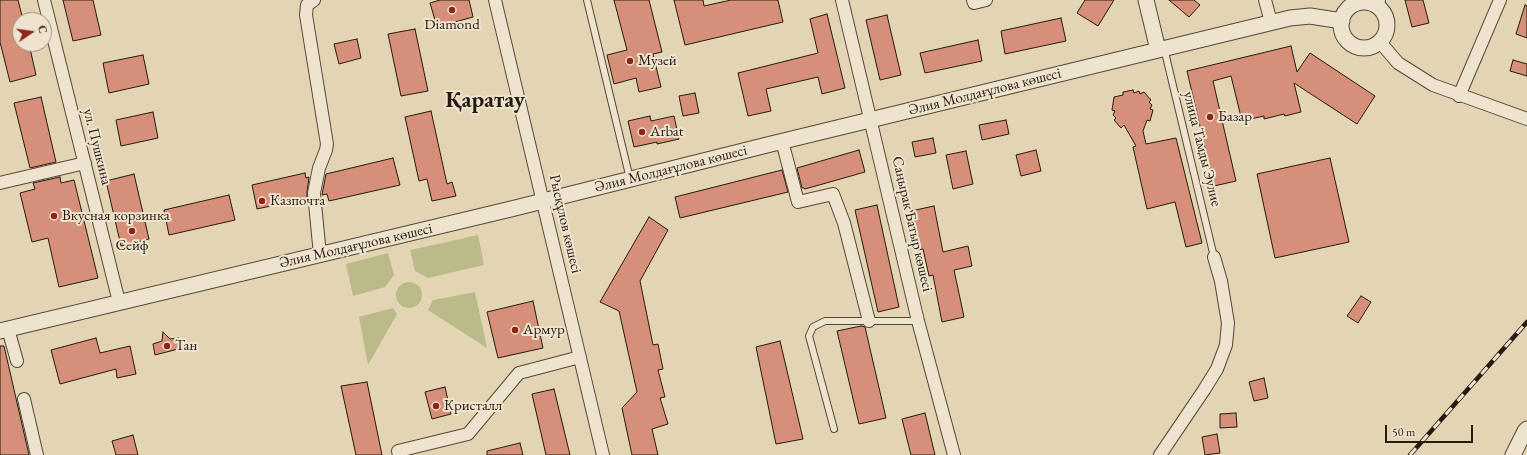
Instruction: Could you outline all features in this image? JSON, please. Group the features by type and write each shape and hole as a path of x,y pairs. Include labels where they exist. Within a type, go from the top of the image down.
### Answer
{"street":[{"name":"ул. Пушкина","path":"44,0 119,302"},
{"path":"314,0 307,5 306,15 327,144 319,168 314,193 320,255"},
{"name":"Рысқұлов көшесі","path":"495,0 603,455"},
{"name":"Саңырак Батыр көшесі","path":"842,0 918,321 954,455"},
{"path":"973,0 974,3 986,0"},
{"path":"1146,0 1161,49"},
{"path":"1266,0 1271,22"},
{"path":"1460,96 1500,0"},
{"path":"1360,3 1378,3 1387,24 1384,36 1380,42 1365,48 1357,47 1350,43 1345,37 1342,29 1342,21 1345,13 1351,6 1360,3"},
{"name":"Әлия Молдағұлова көшесі","path":"4,330 543,201 1271,22 1310,16 1342,21"},
{"path":"1380,42 1398,63 1433,86 1527,119"},
{"path":"782,141 798,202 833,194 844,223 869,321"},
{"path":"0,183 85,163"},
{"path":"1160,455 1217,369 1226,345 1228,324 1221,281 1214,257"},
{"path":"4,330 17,361"},
{"path":"399,455 398,451 468,434 519,373 580,357"},
{"path":"24,399 37,455"},
{"path":"1513,455 1527,429"}],"lane":[{"path":"588,0 630,179"},
{"name":"улица Тамды Эулие","path":"1161,49 1214,257"},
{"path":"834,429 809,336 813,327 826,321 918,321"}],"green space":[{"path":"478,235 484,265 428,278 415,271 410,250"},
{"path":"388,253 394,275 385,287 353,296 346,264"},
{"path":"409,282 418,286 422,295 418,304 409,308 400,304 396,295 400,286"},
{"path":"475,292 487,348 428,310 433,300"},
{"path":"393,308 397,314 368,365 359,317"}],"building":[{"path":"0,0 18,0 21,12 12,12 12,52 31,52 36,75 10,82 0,42"},
{"path":"63,0 93,0 101,35 73,41"},
{"name":"Diamond","path":"440,0 469,0 473,17 437,27 430,3"},
{"path":"614,0 649,0 662,52 653,54 661,87 639,92 636,78 614,84 607,55 627,50"},
{"path":"674,0 703,0 704,6 731,0 778,0 783,22 685,45"},
{"path":"1085,0 1114,0 1098,26 1077,13"},
{"path":"1169,0 1194,0 1200,5 1189,17"},
{"path":"1405,0 1423,0 1429,23 1412,27"},
{"path":"1525,5 1527,6 1527,38 1516,34"},
{"path":"827,14 845,88 822,94 818,77 766,89 771,111 748,116 738,73 818,53 810,19"},
{"path":"887,15 901,75 880,80 866,20"},
{"path":"1061,18 1066,41 1005,54 1001,31"},
{"path":"415,29 428,91 401,96 388,34"},
{"path":"357,39 361,58 339,64 334,44"},
{"path":"978,40 982,61 925,73 920,53"},
{"name":"Базар","path":"1291,46 1297,72 1310,53 1375,96 1357,124 1294,83 1301,112 1264,119 1264,116 1242,121 1231,76 1213,81 1236,181 1214,186 1187,71"},
{"path":"143,55 149,84 109,93 103,63"},
{"path":"1513,60 1527,64 1527,76 1510,71"},
{"path":"1133,90 1134,93 1139,91 1140,94 1144,92 1151,100 1149,102 1152,105 1150,109 1153,110 1150,121 1147,120 1143,131 1146,144 1176,138 1202,243 1186,247 1175,202 1147,209 1133,147 1136,146 1124,125 1121,128 1114,120 1116,118 1113,115 1115,111 1112,110 1114,97 1123,95 1123,92"},
{"path":"695,93 699,113 683,116 679,96"},
{"path":"41,97 56,162 30,168 14,103"},
{"path":"431,111 447,184 452,182 456,196 432,201 427,179 419,181 405,117"},
{"path":"153,112 158,138 121,146 116,120"},
{"path":"650,116 651,121 674,116 679,139 634,147 628,121"},
{"path":"1006,120 1009,134 982,140 979,125"},
{"path":"933,138 936,153 915,157 912,142"},
{"path":"859,150 865,172 805,189 802,188 797,168"},
{"path":"1036,150 1041,171 1021,176 1016,155"},
{"path":"966,151 973,184 953,189 946,155"},
{"path":"393,158 400,185 329,201 327,194 322,195 326,174"},
{"path":"1330,158 1349,242 1275,258 1257,174"},
{"path":"782,170 788,192 680,218 675,197"},
{"path":"305,173 306,178 309,177 307,198 257,209 252,185"},
{"path":"134,174 149,239 121,246 106,181"},
{"name":"Вкусная корзинка","path":"60,177 61,183 74,180 98,278 59,287 48,238 32,242 20,193 35,189 33,183"},
{"path":"229,195 235,220 169,235 164,210"},
{"path":"877,205 899,307 878,312 855,210"},
{"path":"934,206 943,252 968,246 972,266 954,270 964,317 942,322 933,275 929,276 923,249 918,250 911,211"},
{"path":"649,217 668,230 640,281 653,345 658,344 663,369 658,370 665,397 660,398 668,424 652,429 658,455 632,455 622,408 637,392 619,311 600,302"},
{"path":"1361,296 1371,302 1358,323 1347,316"},
{"name":"Армур","path":"533,301 543,348 498,358 487,312"},
{"path":"861,326 865,327 886,418 859,424 837,331"},
{"name":"Тан","path":"163,332 170,339 179,338 182,348 155,355 153,344 162,341"},
{"path":"96,338 100,353 130,346 136,374 117,378 116,369 60,384 51,350"},
{"path":"780,341 803,439 776,444 756,347"},
{"path":"0,346 4,346 29,455 0,455"},
{"path":"1264,378 1268,398 1254,401 1249,382"},
{"path":"367,382 382,455 356,455 341,386"},
{"path":"445,387 451,414 432,419 425,392"},
{"path":"554,389 570,455 546,455 532,394"},
{"path":"925,413 935,455 911,455 902,419"},
{"path":"1236,413 1237,427 1220,428 1220,414"},
{"path":"1217,434 1220,453 1205,455 1202,437"},
{"path":"133,435 138,455 116,455 112,441"},
{"path":"520,443 523,455 487,455 487,451"}],"railway":[{"path":"1410,455 1527,322"}],"place":[{"name":"Diamond","path":"452,10"},
{"name":"Музей","path":"630,61"},
{"name":"Базар","path":"1210,117"},
{"name":"Arbat","path":"642,132"},
{"name":"Казпочта","path":"262,201"},
{"name":"Вкусная корзинка","path":"54,216"},
{"name":"Сейф","path":"132,231"},
{"name":"Армур","path":"515,330"},
{"name":"Тан","path":"167,346"},
{"name":"Кристалл","path":"436,406"}],"district":[{"name":"Қаратау","path":"485,101"}]}
